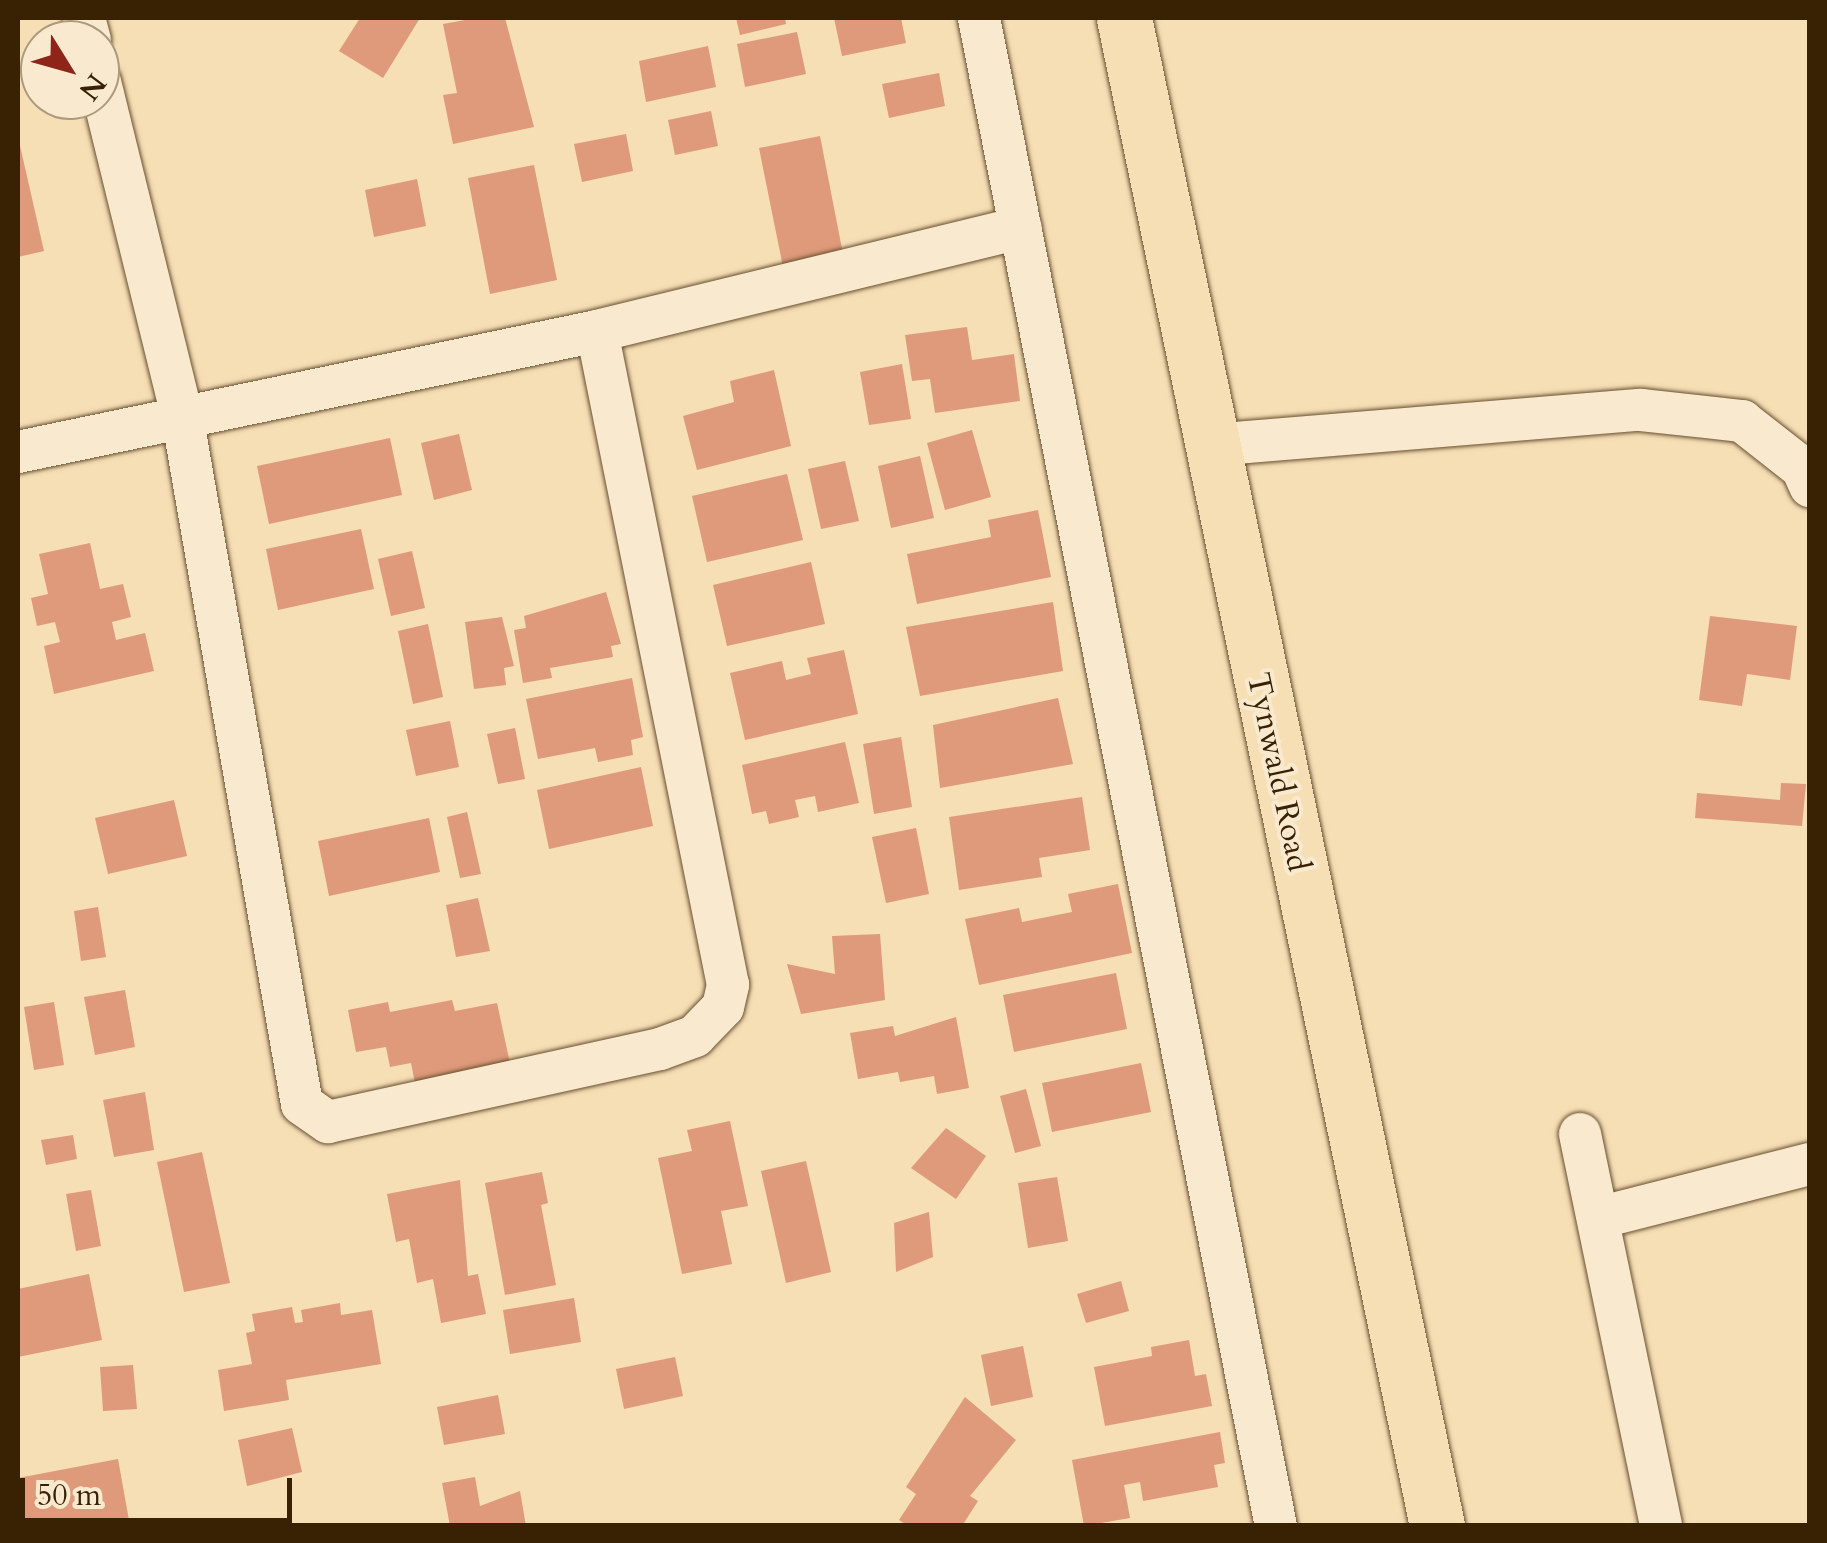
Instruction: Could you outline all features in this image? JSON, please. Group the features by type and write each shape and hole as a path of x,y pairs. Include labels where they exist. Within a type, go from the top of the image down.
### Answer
{"main road":[{"name":"Tynwald Road","path":"1124,18 1437,1526"}],"street":[{"path":"979,18 1276,1526"},
{"path":"109,120 183,422 302,1104 318,1118 338,1122 660,1049 695,1036 722,1008 728,984 597,331"},
{"path":"18,452 183,422 597,331 1021,228"},
{"path":"1210,445 1641,410 1742,421 1802,468 1810,486"},
{"path":"1580,1134 1662,1526"},
{"path":"1598,1218 1810,1164"}],"building":[{"path":"360,18 420,18 383,78 339,51"},
{"path":"505,18 534,127 453,144 443,95 457,93 443,24"},
{"path":"736,18 785,18 786,24 740,35"},
{"path":"834,18 901,18 906,43 842,56"},
{"path":"797,32 806,74 745,87 737,44"},
{"path":"708,46 716,87 646,102 639,61"},
{"path":"939,73 945,106 889,118 882,84"},
{"path":"711,111 718,146 675,155 668,120"},
{"path":"626,134 633,171 582,182 574,144"},
{"path":"820,136 843,254 783,267 759,148"},
{"path":"18,137 44,251 18,257"},
{"path":"534,165 557,280 490,294 468,178"},
{"path":"417,179 426,226 374,237 365,190"},
{"path":"967,327 972,360 1014,354 1020,401 935,413 930,379 912,381 905,335"},
{"path":"902,364 911,419 869,425 860,372"},
{"path":"774,370 791,446 697,470 683,416 734,402 730,381"},
{"path":"972,430 991,497 945,510 927,443"},
{"path":"459,434 472,490 434,500 421,443"},
{"path":"390,438 402,495 269,524 257,466"},
{"path":"920,456 934,518 891,528 878,466"},
{"path":"845,461 859,521 821,529 808,469"},
{"path":"787,474 803,540 707,562 692,496"},
{"path":"1038,510 1051,577 917,604 907,554 991,537 988,520"},
{"path":"361,529 374,589 278,610 266,549"},
{"path":"90,543 100,589 123,584 131,617 112,622 116,640 145,633 154,671 54,694 44,646 60,642 55,622 37,626 31,598 48,594 39,554"},
{"path":"412,551 425,608 391,616 378,559"},
{"path":"811,562 825,624 727,646 713,585"},
{"path":"606,592 621,644 611,646 613,657 550,668 552,678 523,683 514,630 526,628 524,616"},
{"path":"1053,602 1063,671 920,696 906,627"},
{"path":"1710,616 1797,626 1790,680 1747,674 1742,706 1699,700"},
{"path":"502,617 514,666 504,668 506,685 474,689 465,622"},
{"path":"428,624 443,697 413,704 398,631"},
{"path":"844,650 858,714 745,740 730,673 782,661 786,680 811,674 807,658"},
{"path":"632,678 643,737 631,740 633,755 598,762 595,748 538,759 526,699"},
{"path":"1058,698 1073,764 940,788 933,725"},
{"path":"450,721 459,767 416,776 406,730"},
{"path":"515,728 525,779 498,784 487,734"},
{"path":"901,737 912,807 874,814 863,744"},
{"path":"845,742 859,803 818,812 815,796 795,800 799,817 769,824 766,811 752,814 742,765"},
{"path":"641,767 653,826 549,849 537,790"},
{"path":"1781,783 1806,784 1802,826 1695,818 1697,793 1780,800"},
{"path":"1082,797 1090,850 1039,858 1042,877 959,890 949,817"},
{"path":"174,800 187,856 108,874 95,818"},
{"path":"467,812 481,874 460,878 447,817"},
{"path":"429,818 440,872 329,896 318,841"},
{"path":"916,828 929,894 886,903 872,837"},
{"path":"1118,884 1132,953 979,985 965,919 1019,908 1022,922 1072,912 1068,894"},
{"path":"478,898 490,951 456,957 446,905"},
{"path":"98,907 106,957 81,961 74,911"},
{"path":"880,934 885,1000 801,1014 787,964 835,974 832,936"},
{"path":"1116,973 1127,1029 1014,1052 1003,995"},
{"path":"125,990 135,1047 95,1055 84,997"},
{"path":"452,1000 455,1011 497,1003 511,1068 416,1088 411,1063 390,1067 386,1047 356,1052 348,1010 388,1002 390,1012"},
{"path":"54,1002 64,1065 34,1070 24,1007"},
{"path":"956,1017 969,1088 937,1094 934,1076 900,1082 898,1072 858,1079 850,1033 893,1026 895,1036"},
{"path":"1141,1063 1151,1112 1052,1132 1042,1083"},
{"path":"1026,1089 1041,1146 1015,1153 1000,1096"},
{"path":"145,1092 154,1150 114,1157 103,1100"},
{"path":"730,1121 748,1206 721,1211 732,1264 682,1274 658,1158 692,1151 687,1130"},
{"path":"946,1128 986,1156 956,1199 911,1168"},
{"path":"73,1135 77,1159 46,1165 41,1140"},
{"path":"202,1152 230,1283 184,1292 157,1162"},
{"path":"806,1161 831,1272 786,1283 761,1171"},
{"path":"542,1172 548,1203 541,1205 556,1285 505,1295 485,1183"},
{"path":"1057,1177 1068,1241 1028,1248 1018,1183"},
{"path":"460,1180 468,1276 478,1274 486,1314 441,1323 433,1279 417,1283 409,1239 396,1242 387,1194"},
{"path":"91,1190 101,1246 76,1251 66,1194"},
{"path":"929,1212 933,1257 896,1272 894,1223"},
{"path":"89,1274 102,1340 18,1357 18,1289"},
{"path":"1121,1281 1129,1311 1086,1323 1077,1294"},
{"path":"574,1298 581,1342 510,1354 503,1310"},
{"path":"340,1303 341,1315 372,1310 381,1364 286,1380 289,1400 224,1411 218,1370 252,1364 246,1333 255,1331 252,1314 292,1307 295,1323 303,1322 301,1310"},
{"path":"1189,1340 1195,1376 1206,1374 1212,1406 1105,1426 1094,1367 1152,1356 1151,1347"},
{"path":"1023,1346 1033,1397 991,1406 981,1355"},
{"path":"675,1357 683,1396 624,1409 616,1369"},
{"path":"133,1365 137,1409 103,1411 100,1367"},
{"path":"498,1395 505,1434 444,1445 437,1407"},
{"path":"965,1397 1016,1440 970,1496 978,1501 962,1526 908,1526 899,1520 916,1494 906,1487"},
{"path":"292,1428 302,1472 247,1486 238,1440"},
{"path":"1220,1432 1225,1463 1214,1465 1218,1487 1143,1501 1140,1482 1124,1485 1130,1518 1084,1526 1072,1460"},
{"path":"118,1459 130,1526 18,1526 18,1478"},
{"path":"475,1477 480,1506 520,1491 526,1526 450,1526 442,1483"}]}
